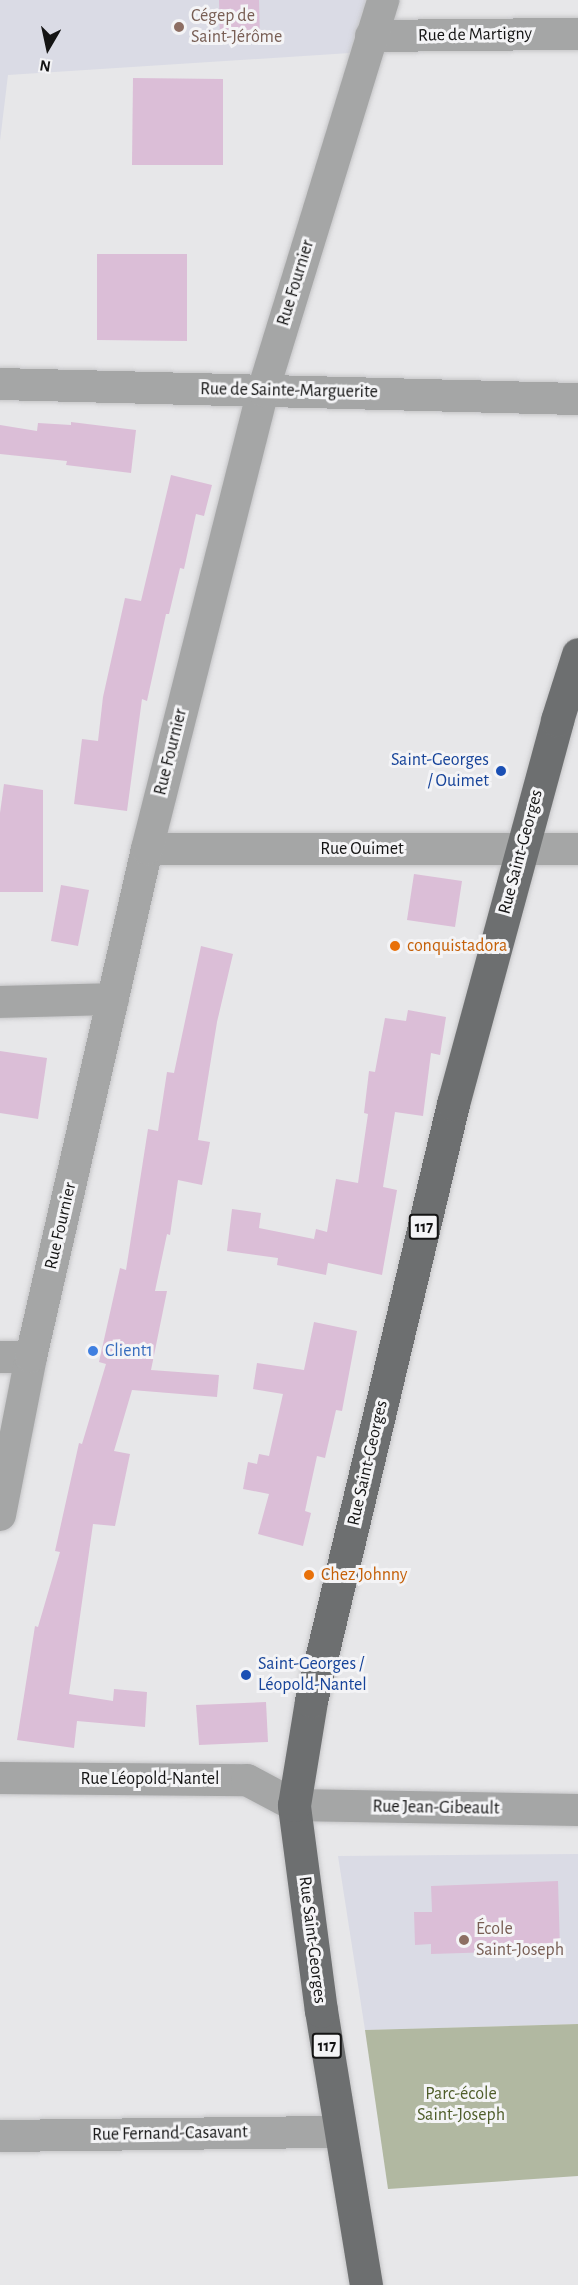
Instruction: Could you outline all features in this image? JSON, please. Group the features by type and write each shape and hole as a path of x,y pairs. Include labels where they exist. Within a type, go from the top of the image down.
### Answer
{"main road":[{"name":"Rue Saint-Georges","path":"366,2285 340,2132 294,1805 311,1701 453,1104 522,848 578,654"}],"street":[{"name":"Rue Fournier","path":"0,1515 31,1357 147,849 263,391 383,0"},
{"name":"Rue de Martigny","path":"371,36 578,34"},
{"name":"Rue de Sainte-Marguerite","path":"0,384 578,399"},
{"name":"Rue Ouimet","path":"147,849 578,849"},
{"path":"0,1002 113,999"},
{"path":"0,1358 31,1357"},
{"name":"Rue Léopold-Nantel","path":"0,1778 247,1780 294,1805"},
{"name":"Rue Jean-Gibeault","path":"294,1805 578,1810"},
{"name":"Rue Fernand-Casavant","path":"0,2136 340,2132"}],"shaded area":[{"name":"Cégep de Saint-Jérôme","path":"0,0 368,0 350,53 8,75 0,141"},
{"name":"École Saint-Joseph","path":"578,1854 578,2024 365,2030 338,1856"}],"green space":[{"name":"Parc-école Saint-Joseph","path":"578,2024 578,2176 388,2189 365,2030"}],"building":[{"path":"219,0 259,0 260,41 220,42"},
{"path":"133,78 223,79 223,165 132,165"},
{"path":"97,254 187,254 187,341 97,340"},
{"path":"71,422 136,430 131,473 66,465 67,461 0,454 0,425 37,431 38,423 71,425"},
{"path":"171,475 212,485 204,516 196,514 184,569 180,568 169,614 166,614 147,701 142,699 127,811 74,804 82,739 98,741 103,697 125,598 141,601"},
{"path":"4,784 43,790 43,892 0,892 0,813"},
{"path":"414,874 462,881 455,927 407,920"},
{"path":"61,885 89,890 78,946 51,941"},
{"path":"201,946 233,954 217,1022 198,1140 210,1142 202,1185 178,1180 170,1235 167,1234 155,1291 167,1291 151,1370 219,1375 217,1397 132,1390 114,1451 130,1454 115,1526 93,1524 69,1694 113,1701 114,1689 147,1692 145,1727 77,1721 74,1748 17,1740 35,1626 38,1627 60,1552 55,1551 79,1443 82,1444 106,1364 99,1362 120,1268 126,1270 148,1129 158,1131 167,1072 174,1073"},
{"path":"408,1010 446,1017 440,1055 431,1053 423,1116 395,1112 383,1187 397,1190 382,1275 328,1263 326,1275 277,1265 278,1258 227,1251 232,1209 261,1213 259,1228 314,1239 316,1229 327,1232 336,1179 358,1183 368,1114 364,1113 369,1071 375,1072 385,1018 406,1021"},
{"path":"0,1051 47,1058 38,1119 0,1113"},
{"path":"314,1322 357,1331 342,1411 336,1410 325,1458 317,1456 305,1511 311,1513 303,1546 258,1534 269,1494 243,1489 248,1462 257,1464 259,1454 269,1456 283,1394 253,1389 257,1363 304,1370"},
{"path":"266,1702 268,1742 199,1745 196,1705"},
{"path":"558,1881 560,1950 431,1954 431,1944 415,1945 414,1912 432,1912 431,1886"}],"place":[{"name":"Cégep de Saint-Jérôme","path":"179,27"},
{"name":"Saint-Georges / Ouimet","path":"501,771"},
{"name":"conquistadora","path":"395,946"},
{"name":"Client1","path":"93,1351"},
{"name":"Chez Johnny","path":"309,1575"},
{"name":"Saint-Georges / Léopold-Nantel","path":"246,1675"},
{"name":"École Saint-Joseph","path":"464,1940"}]}
